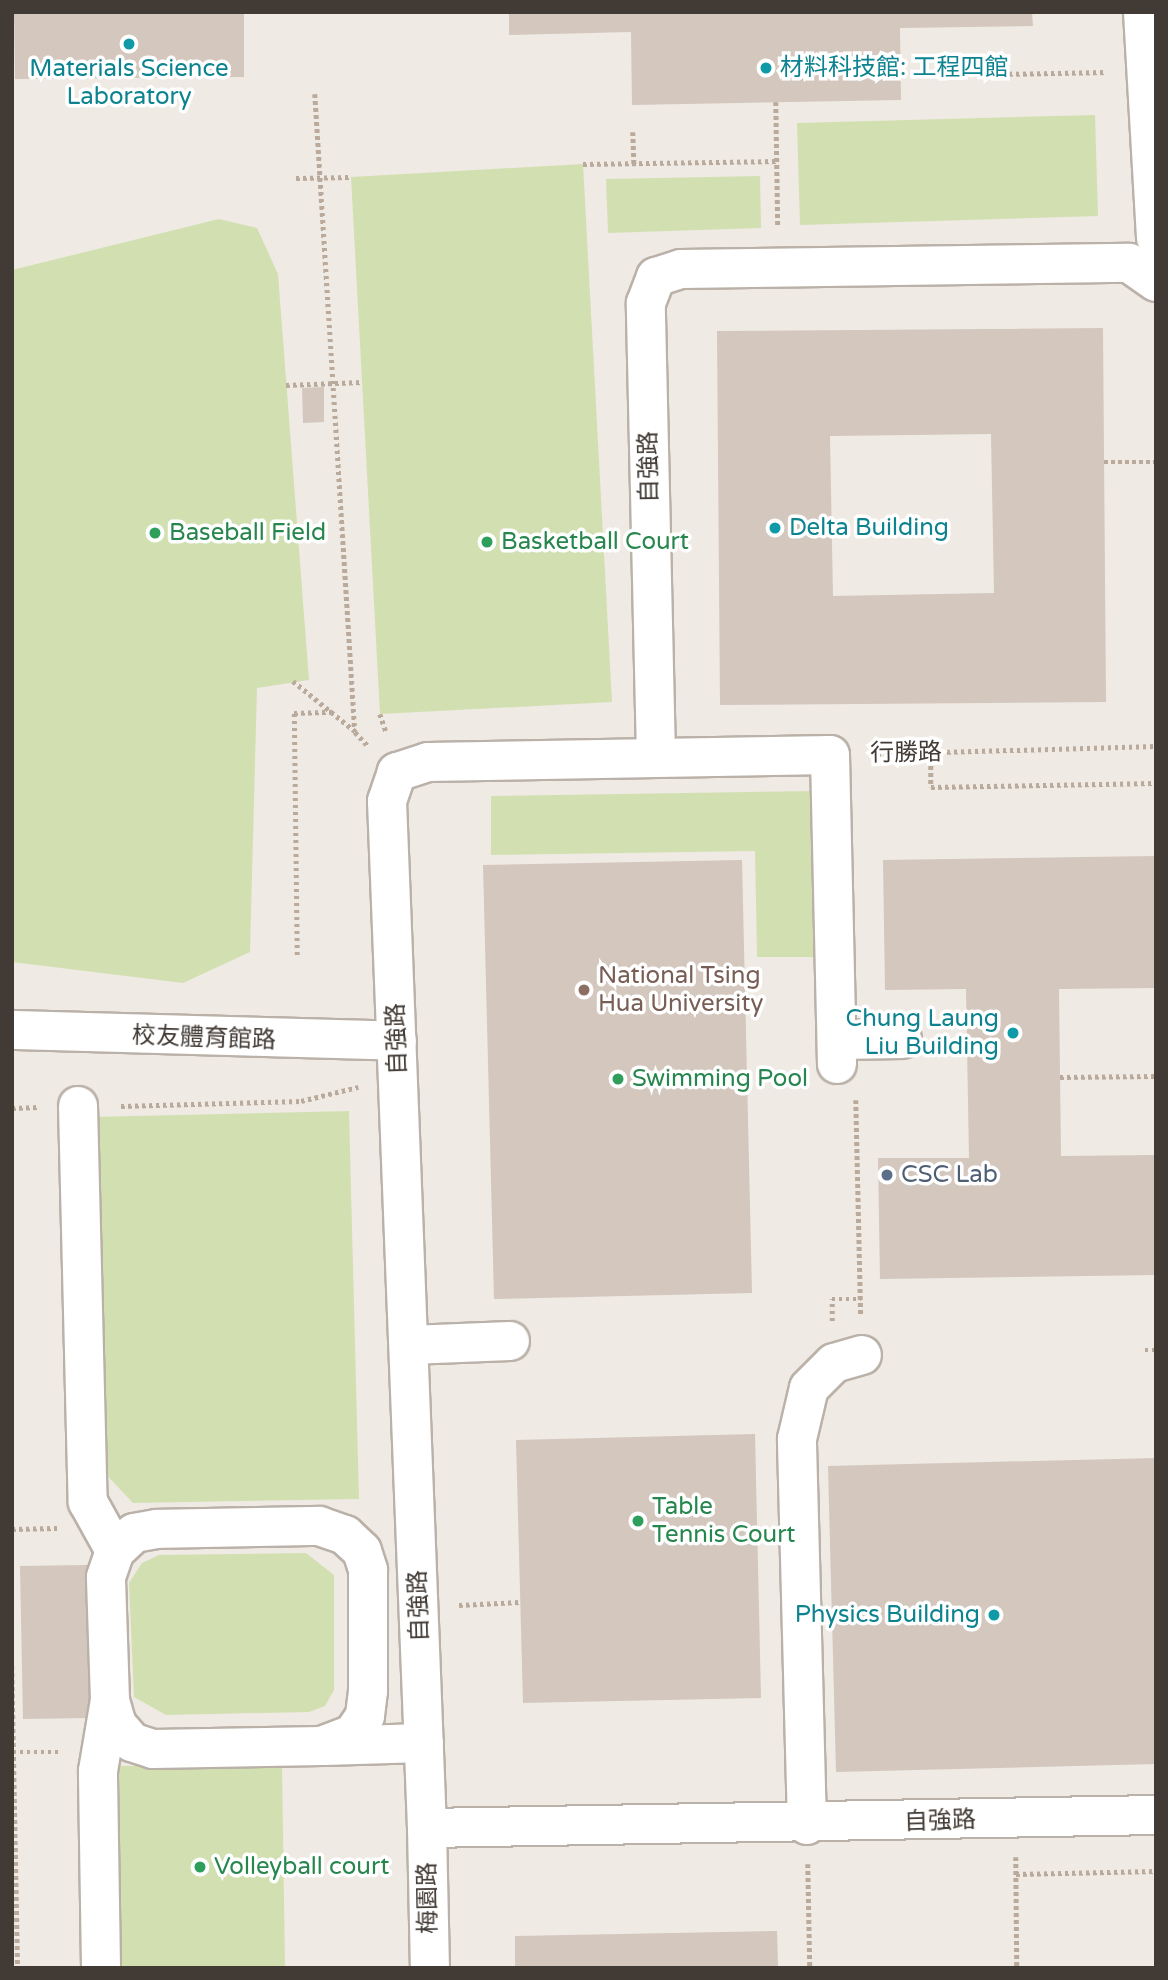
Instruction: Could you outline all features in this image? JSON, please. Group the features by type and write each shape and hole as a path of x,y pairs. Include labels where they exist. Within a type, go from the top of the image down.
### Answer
{"lane":[{"path":"1143,12 1156,239"},
{"name":"自強路","path":"656,756 646,303 656,277 681,270 1129,263 1156,282"},
{"path":"397,772 428,762 830,755 843,1048 902,1039"},
{"name":"自強路","path":"397,772 387,801 427,1828 807,1825 1156,1815"},
{"name":"校友體育館路","path":"12,1030 397,1041"},
{"path":"78,1107 88,1502 116,1550"},
{"path":"410,1345 510,1341"},
{"path":"807,1825 797,1439 809,1388 834,1363 862,1356"},
{"path":"362,1550 416,1513"},
{"path":"101,1968 98,1772 110,1700 106,1577 116,1550 135,1533 158,1529 319,1526 345,1535 362,1550 368,1570 365,1716 353,1734 322,1746"},
{"path":"110,1700 124,1733 153,1749 424,1743"},
{"name":"梅園路","path":"427,1828 429,1968"}],"path":[{"path":"946,75 1146,71"},
{"path":"315,94 324,177 355,732"},
{"path":"776,103 778,241"},
{"path":"633,132 634,164"},
{"path":"583,164 777,161"},
{"path":"296,178 351,177"},
{"path":"286,385 362,382"},
{"path":"1104,462 1156,462"},
{"path":"293,681 355,732 397,772"},
{"path":"298,955 294,713 332,712"},
{"name":"行勝路","path":"830,755 1156,746"},
{"path":"931,752 931,787 1156,783"},
{"path":"832,1299 861,1299 843,1048"},
{"path":"1060,1077 1156,1076"},
{"path":"78,1107 301,1101 366,1085"},
{"path":"1145,1350 1156,1350"},
{"path":"420,1606 520,1602"},
{"path":"12,1667 18,1968"},
{"path":"1016,1819 1017,1968"},
{"path":"807,1825 810,1968"},
{"path":"1016,1874 1156,1871"}],"green space":[{"path":"1095,115 1098,216 800,225 797,123"},
{"name":"Basketball Court","path":"583,164 612,702 380,714 351,177"},
{"path":"760,176 761,228 608,233 606,179"},
{"name":"Baseball Field","path":"219,219 257,228 278,274 309,680 257,688 250,952 183,983 12,962 12,270"},
{"path":"816,791 818,957 757,957 755,851 491,855 491,796"},
{"path":"349,1111 359,1499 133,1503 100,1468 90,1117"},
{"path":"306,1553 334,1575 334,1690 325,1706 309,1712 166,1715 134,1697 129,1583 142,1563 159,1555"},
{"name":"Volleyball court","path":"282,1764 285,1968 118,1968 115,1766"}],"building":[{"name":"Materials Science Laboratory","path":"14,12 244,12 244,77 15,79"},
{"name":"材料科技館: 工程四館","path":"509,12 1032,12 1033,26 900,28 901,100 632,105 631,32 509,35"},
{"name":"Delta Building","path":"1103,328 1106,702 720,705 717,331","holes":["991,434 994,593 833,596 830,436"]},
{"path":"324,387 324,422 303,423 302,388"},
{"name":"Chung Laung Liu Building","path":"1156,856 1156,988 1059,989 1061,1156 1156,1155 1156,1275 880,1279 878,1158 969,1158 966,989 885,990 883,860"},
{"name":"Swimming Pool","path":"742,860 752,1293 494,1299 483,865"},
{"name":"Table Tennis Court","path":"755,1434 761,1698 523,1703 516,1440"},
{"name":"Physics Building","path":"1156,1458 1156,1764 836,1772 828,1466"},
{"path":"88,1565 91,1718 23,1719 20,1566"},
{"path":"777,1931 778,1968 515,1968 515,1936"}],"place":[{"name":"Materials Science Laboratory","path":"129,44"},
{"name":"材料科技館: 工程四館","path":"766,68"},
{"name":"Delta Building","path":"775,528"},
{"name":"Baseball Field","path":"155,533"},
{"name":"Basketball Court","path":"487,542"},
{"name":"National Tsing Hua University","path":"584,990"},
{"name":"Chung Laung Liu Building","path":"1013,1033"},
{"name":"Swimming Pool","path":"618,1079"},
{"name":"CSC Lab","path":"887,1175"},
{"name":"Table Tennis Court","path":"638,1521"},
{"name":"Physics Building","path":"994,1615"},
{"name":"Volleyball court","path":"200,1867"}]}
